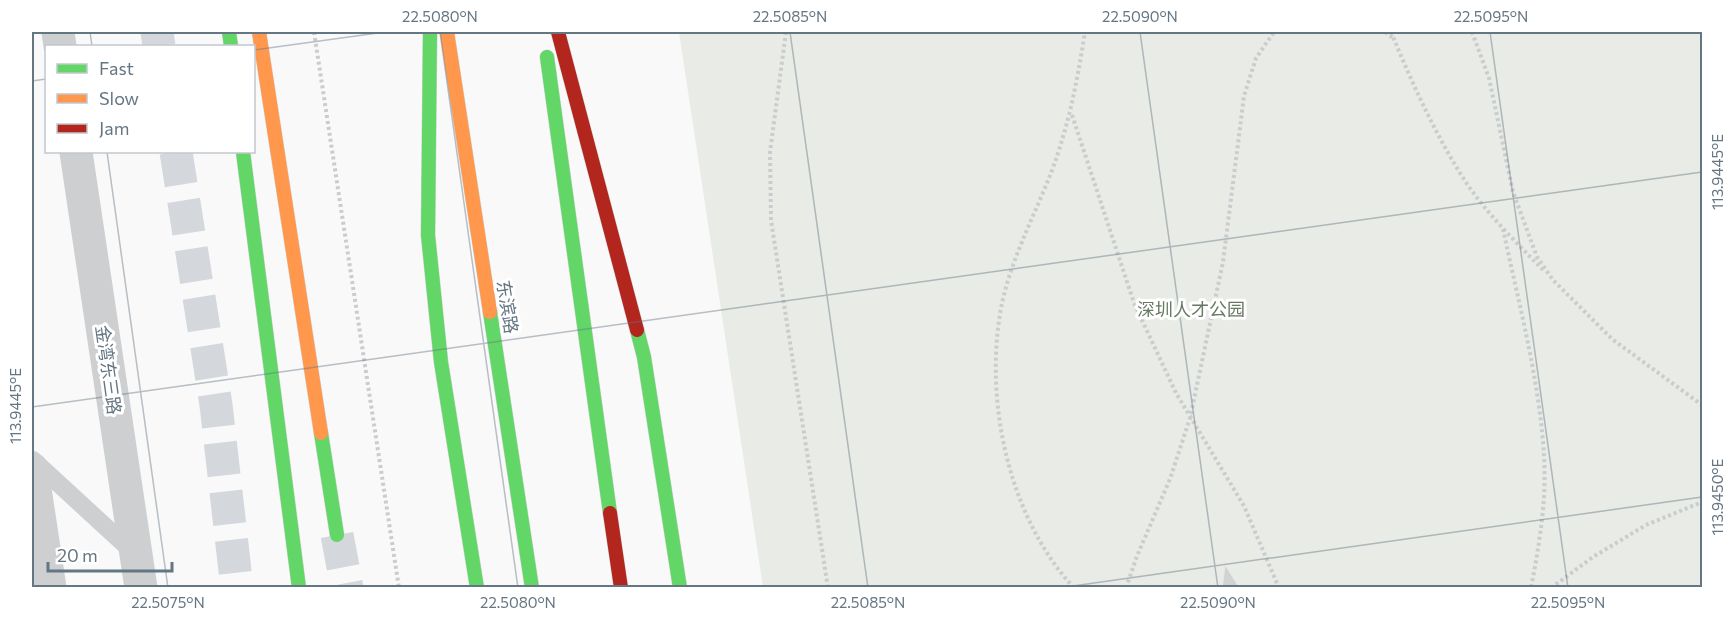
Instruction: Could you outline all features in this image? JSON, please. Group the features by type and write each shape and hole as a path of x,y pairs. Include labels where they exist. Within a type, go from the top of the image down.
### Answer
{"main road":[{"path":"259,32 337,536"},
{"path":"430,32 428,235 441,362 477,588"},
{"name":"东滨路","path":"447,32 532,588"},
{"path":"558,32 644,357 680,588"},
{"path":"545,43 621,588"},
{"path":"243,153 299,588"}],"street":[{"name":"金湾东三路","path":"76,153 141,588"},
{"path":"32,470 50,588"}],"lane":[{"path":"32,459 136,555"}],"path":[{"path":"314,32 399,588"},
{"path":"786,32 770,152 771,220 828,588"},
{"path":"1074,588 1041,539 1016,491 1000,427 995,370 1000,314 1020,246 1051,174 1072,113 1085,32"},
{"path":"1126,588 1137,556 1170,480 1190,418 1223,262 1244,96 1256,58 1274,32"},
{"path":"1385,32 1394,38"},
{"path":"1391,32 1430,120 1466,182 1503,229 1612,339 1702,405"},
{"path":"1472,32 1489,78 1513,192 1524,228 1537,257 1552,280"},
{"path":"1072,113 1134,303 1190,418 1244,506 1280,588"},
{"path":"1503,229 1541,434 1544,495 1539,551 1531,588"},
{"path":"1551,588 1593,557 1646,525 1702,502"}],"green space":[{"name":"深圳人才公园","path":"679,32 1702,32 1702,587 763,587"}],"building":[{"path":"1225,564 1233,577 1240,588 1222,588"}],"tunnel":[{"path":"157,32 159,45"},
{"path":"176,153 216,405 237,588"},
{"path":"337,535 347,588"}],"traffic: fast":[{"path":"229,32 231,45"},
{"path":"430,32 428,235 441,362 477,588"},
{"path":"547,57 610,513"},
{"path":"243,153 299,588"},
{"path":"490,312 532,588"},
{"path":"637,330 644,357 680,588"},
{"path":"321,433 337,535"}],"traffic: slow":[{"path":"259,32 321,433"},
{"path":"447,32 490,312"}],"traffic: jam":[{"path":"558,32 637,330"},
{"path":"610,513 621,588"}]}
